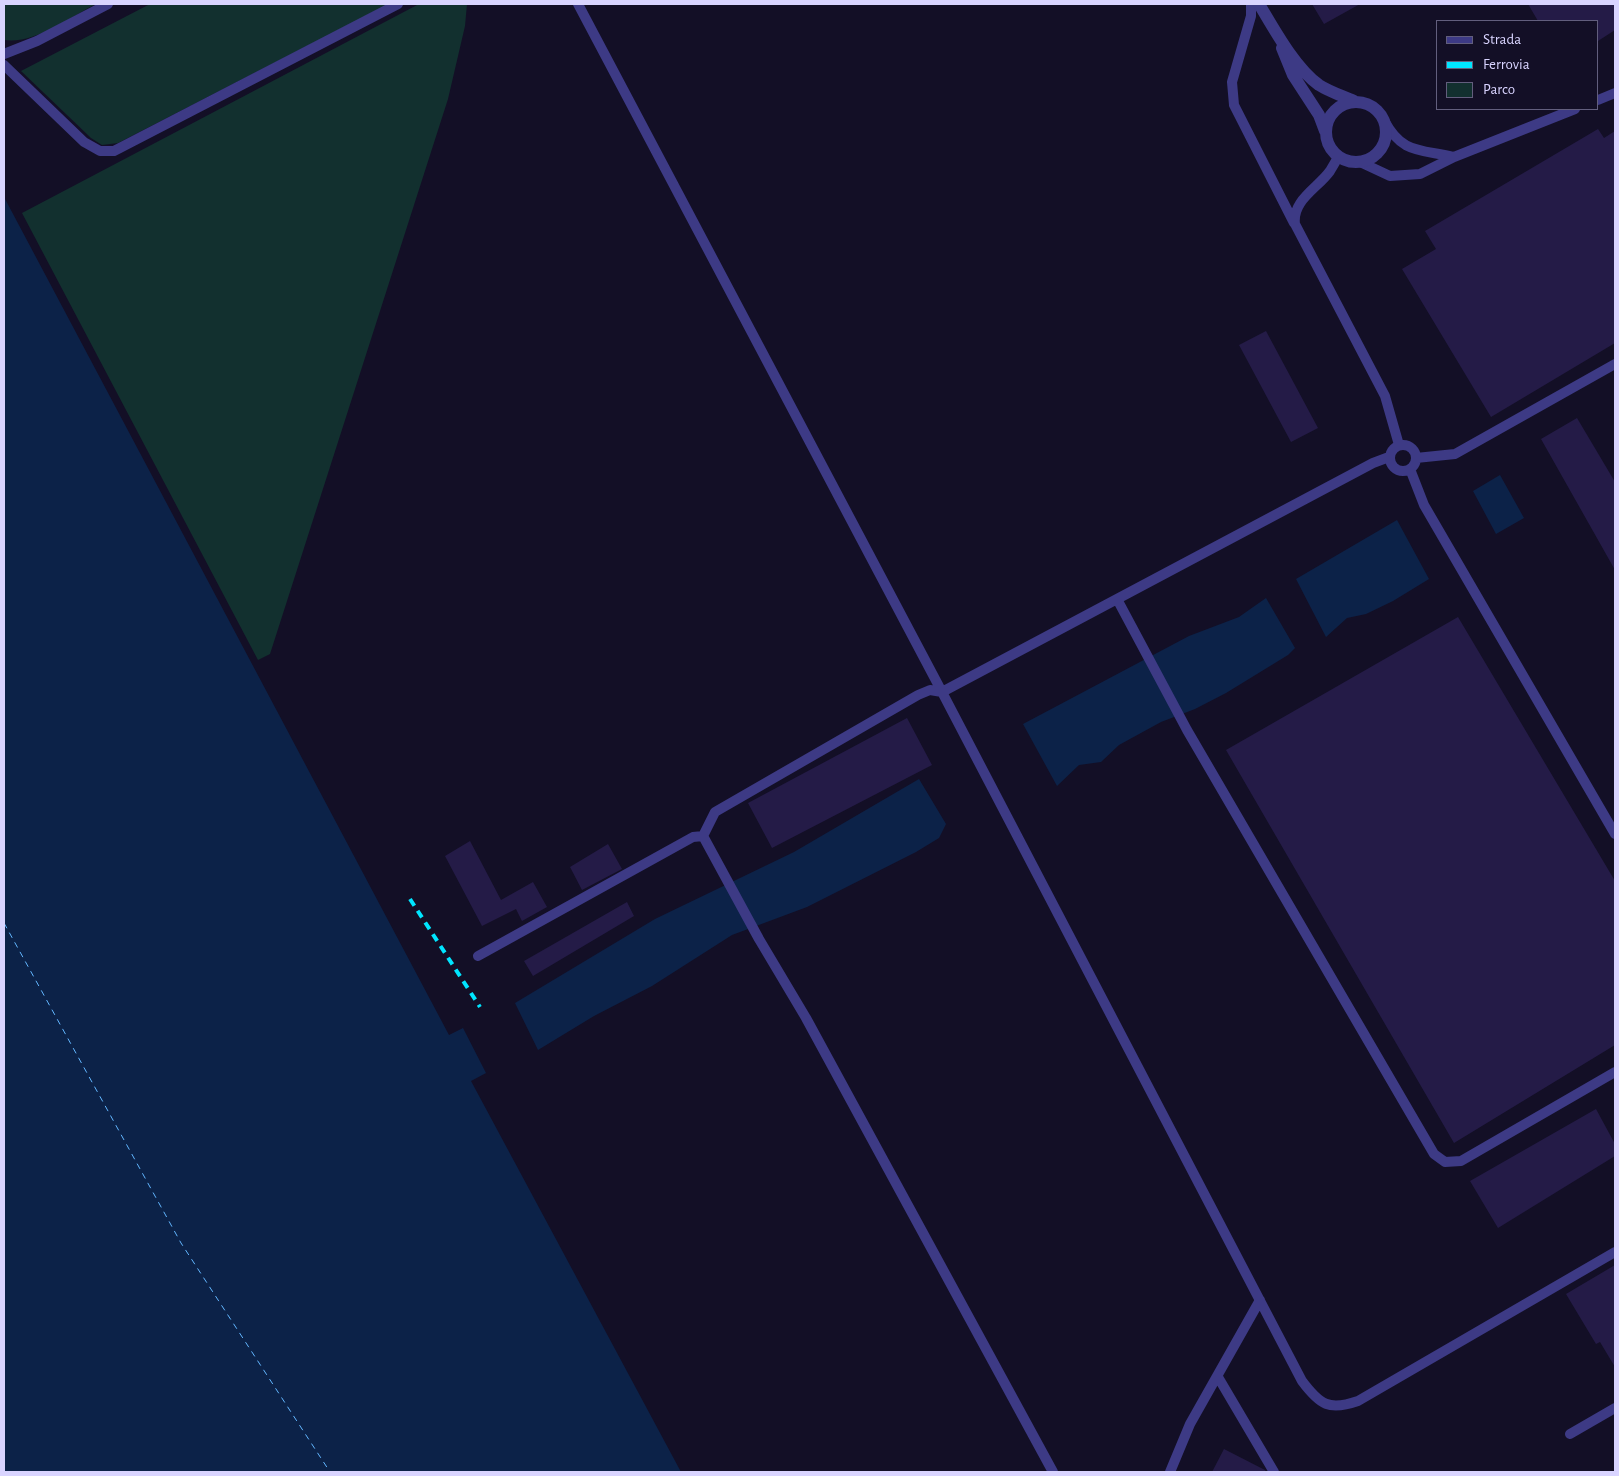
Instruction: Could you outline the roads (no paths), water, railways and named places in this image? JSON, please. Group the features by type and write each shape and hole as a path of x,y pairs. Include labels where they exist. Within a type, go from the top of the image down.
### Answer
{"street":[{"path":"1259,4 1275,31 1317,83 1354,102 1372,106 1384,120 1386,129 1382,147 1368,160 1352,162 1338,157 1328,144 1319,116 1293,75 1275,31"},
{"path":"1325,136 1325,128 1332,112 1338,107 1354,102"}],"lane":[{"path":"4,54 37,41 108,4"},
{"path":"4,65 84,142 100,151 114,151 398,4"},
{"path":"578,4 942,692 1302,1381 1318,1401 1339,1407 1358,1402 1615,1252"},
{"path":"1251,4 1251,16 1232,82 1234,105 1384,396 1399,445"},
{"path":"1599,100 1615,93"},
{"path":"1360,162 1390,176 1420,174 1454,157 1572,110"},
{"path":"1384,120 1394,137 1405,146 1454,157"},
{"path":"1295,224 1294,217 1299,204 1330,171 1338,157"},
{"path":"1416,458 1455,454 1615,364"},
{"path":"1399,445 1411,447 1416,458 1410,469 1402,471 1394,468 1389,457 1392,449 1399,445"},
{"path":"703,836 715,812 918,695 930,690 942,692 1373,463 1389,457"},
{"path":"1410,469 1424,505 1615,834"},
{"path":"1117,599 1187,730 1439,1158 1450,1163 1461,1161 1615,1072"},
{"path":"703,836 759,939 806,1018 1053,1472"},
{"path":"478,956 692,837 703,836"},
{"path":"1170,1472 1190,1424 1260,1300"},
{"path":"1218,1377 1274,1472"},
{"path":"1570,1434 1615,1408"}],"water":[{"path":"4,197 449,1035 463,1028 486,1073 471,1081 681,1472 4,1472"},
{"path":"1500,475 1524,518 1496,534 1473,491"},
{"path":"1397,520 1429,579 1393,601 1366,614 1347,618 1326,637 1296,579"},
{"path":"1266,598 1295,648 1288,655 1226,693 1195,709 1161,722 1119,745 1101,762 1079,765 1057,786 1023,724 1189,636 1239,617"},
{"path":"919,779 946,824 939,838 916,852 807,907 732,935 652,986 594,1016 538,1050 515,1003 655,919 794,852"}],"railway":[{"path":"410,899 480,1007"}]}
